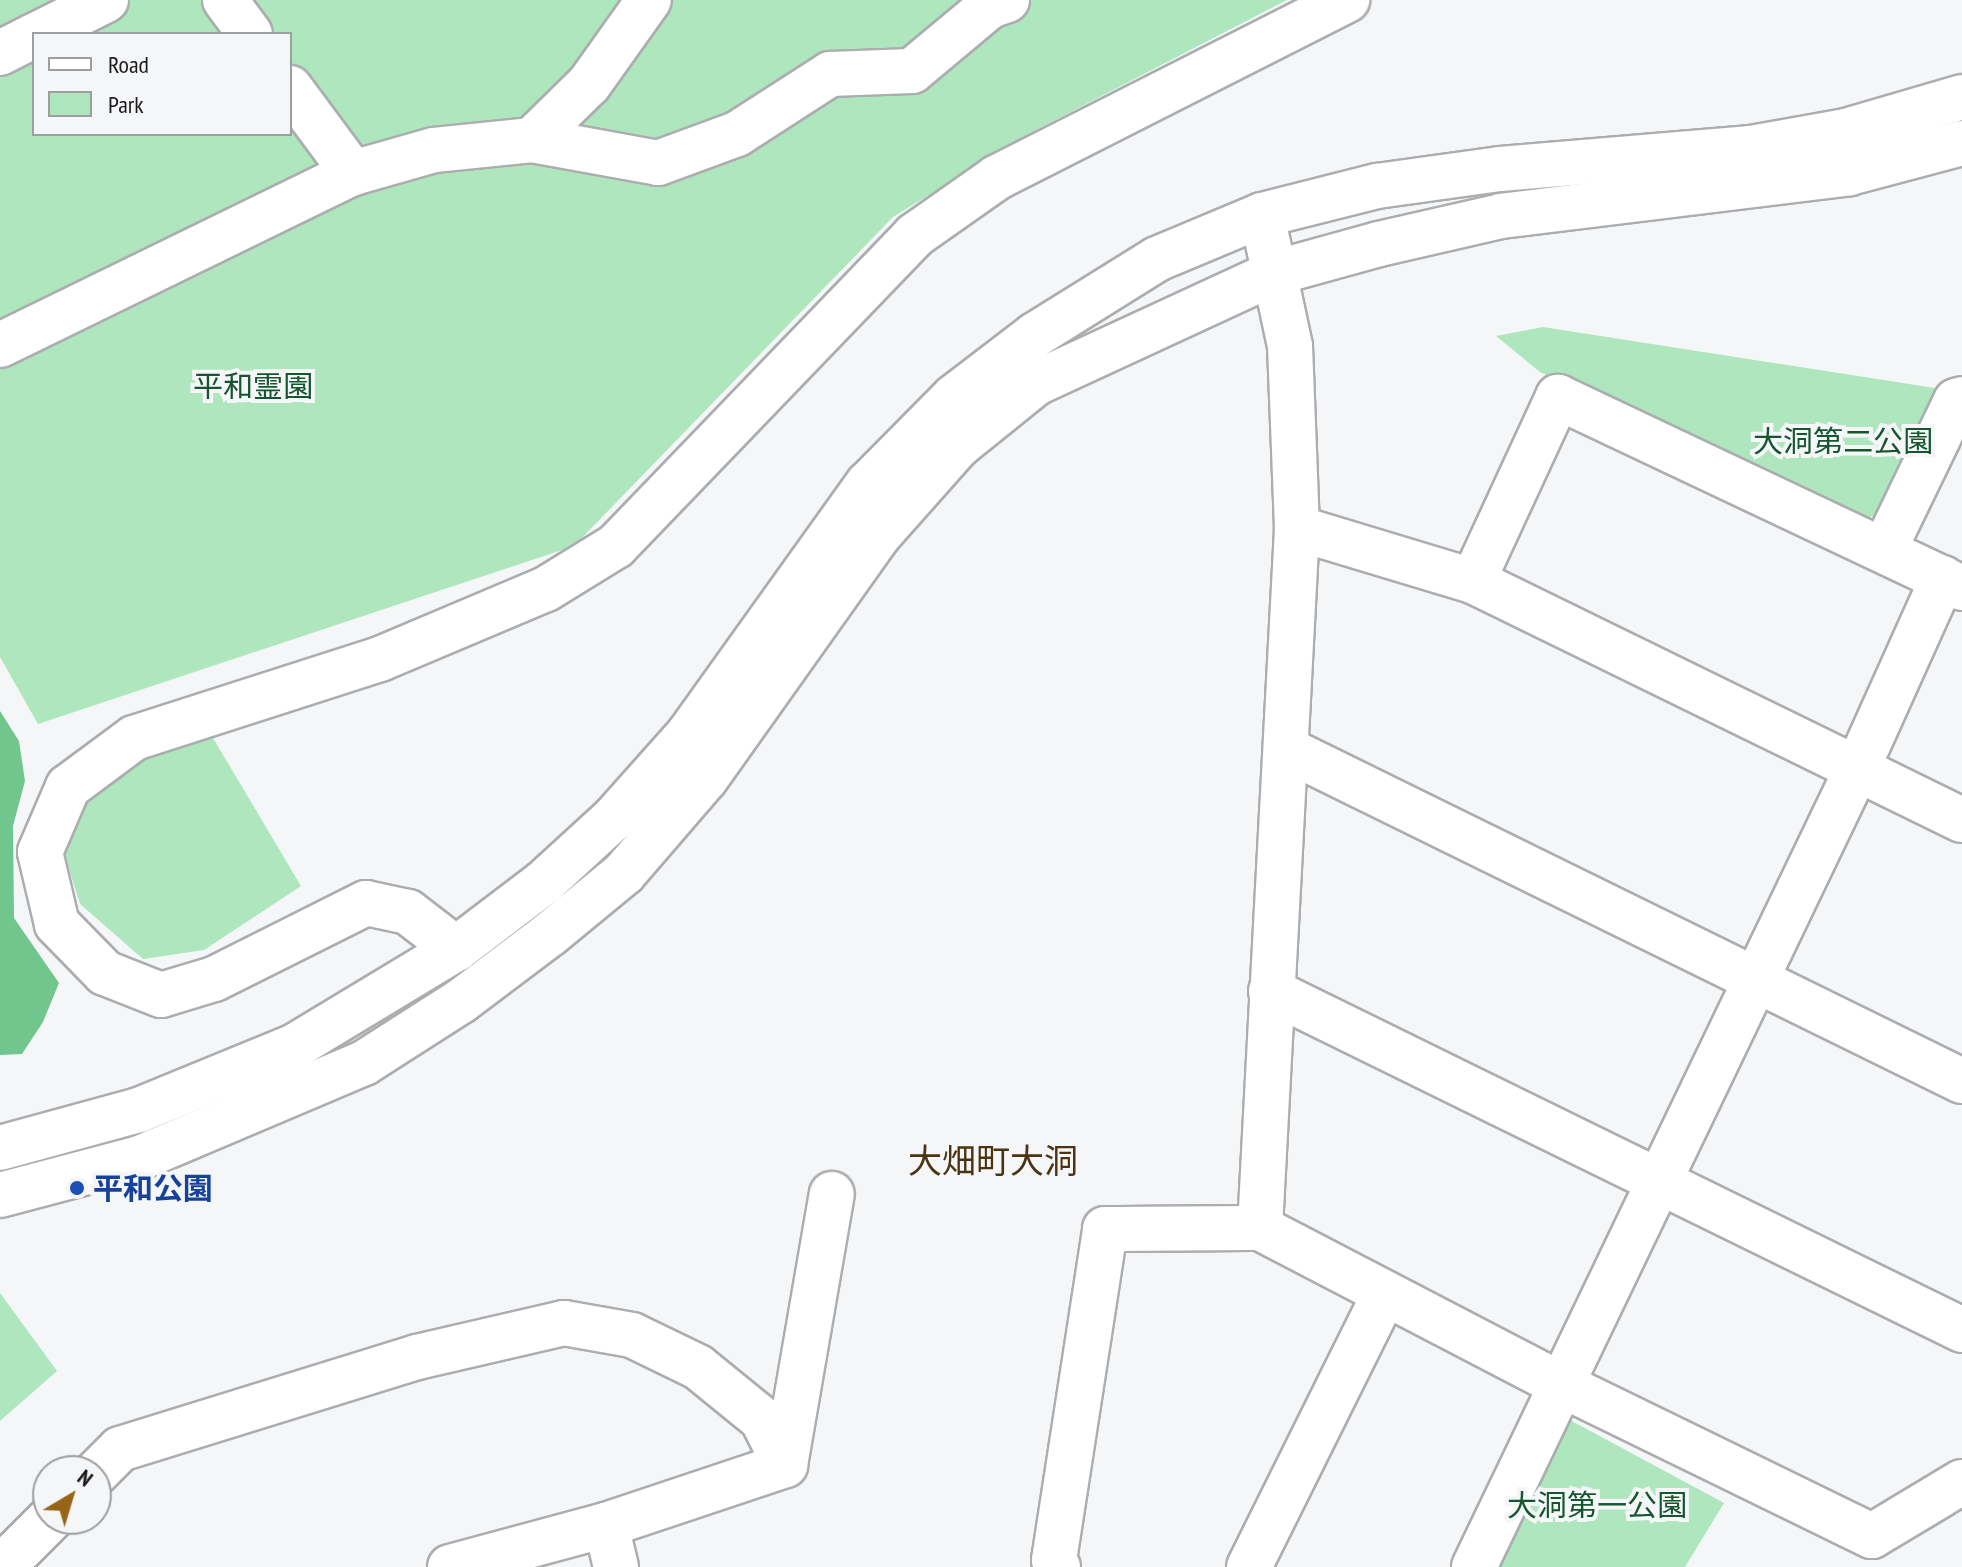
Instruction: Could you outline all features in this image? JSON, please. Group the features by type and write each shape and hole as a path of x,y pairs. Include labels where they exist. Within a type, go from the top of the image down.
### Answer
{"street":[{"path":"42,32 106,0"},
{"path":"225,0 249,32"},
{"path":"532,140 589,84 649,0"},
{"path":"0,345 353,173 434,150 532,140 658,163 737,134 830,74 912,71 990,6 1007,0"},
{"path":"456,949 408,912 366,903 214,979 161,995 105,973 57,924 40,852 68,787 134,738 380,659 546,589 616,546 915,235 996,178 1347,0"},
{"path":"0,53 32,37"},
{"path":"292,91 353,173"},
{"path":"0,1148 139,1110 295,1046 456,949 543,883 614,818 688,735 868,484 954,397 1035,335 1157,259 1262,215 1377,186 1500,169 1751,148 1846,131 1962,97"},
{"path":"0,1195 140,1158 282,1099 364,1063 461,1001 624,873 706,778 878,536 958,446 1036,383 1159,321 1274,273 1501,216 1754,189 1849,173 1962,143"},
{"path":"1260,1228 1297,528 1290,346 1262,215"},
{"path":"1473,581 1558,397 1952,583 1858,767 1757,980 1656,1182 1474,1567"},
{"path":"1884,550 1956,401 1962,399"},
{"path":"1297,528 1473,581 1962,820"},
{"path":"1286,749 1962,1081"},
{"path":"1271,991 1962,1330"},
{"path":"785,1465 832,1194"},
{"path":"1058,1567 1054,1560 1105,1229 1260,1228 1560,1384 1872,1536 1962,1482"},
{"path":"1249,1567 1384,1295"},
{"path":"112,1457 120,1449 417,1357 564,1323 632,1335 698,1367 762,1419 785,1465"},
{"path":"450,1567 606,1525 785,1465"},
{"path":"606,1525 616,1567"},
{"path":"2,1567 34,1535"}],"green space":[{"name":"平和霊園","path":"0,0 1287,0 1026,135 893,217 574,546 38,724 0,657"},
{"name":"大洞第二公園","path":"1543,327 1941,389 1886,511 1857,522 1540,372 1496,336"},
{"path":"0,711 19,741 25,781 13,826 14,918 59,983 43,1022 22,1054 0,1055"},
{"path":"207,728 301,886 204,950 143,959 80,904 63,850 77,799 141,747"},
{"path":"0,1293 57,1371 0,1421"},
{"name":"大洞第一公園","path":"1568,1419 1724,1503 1685,1567 1500,1567"}],"place":[{"name":"平和公園","path":"77,1188"}],"district":[{"name":"大畑町大洞","path":"993,1161"}]}
